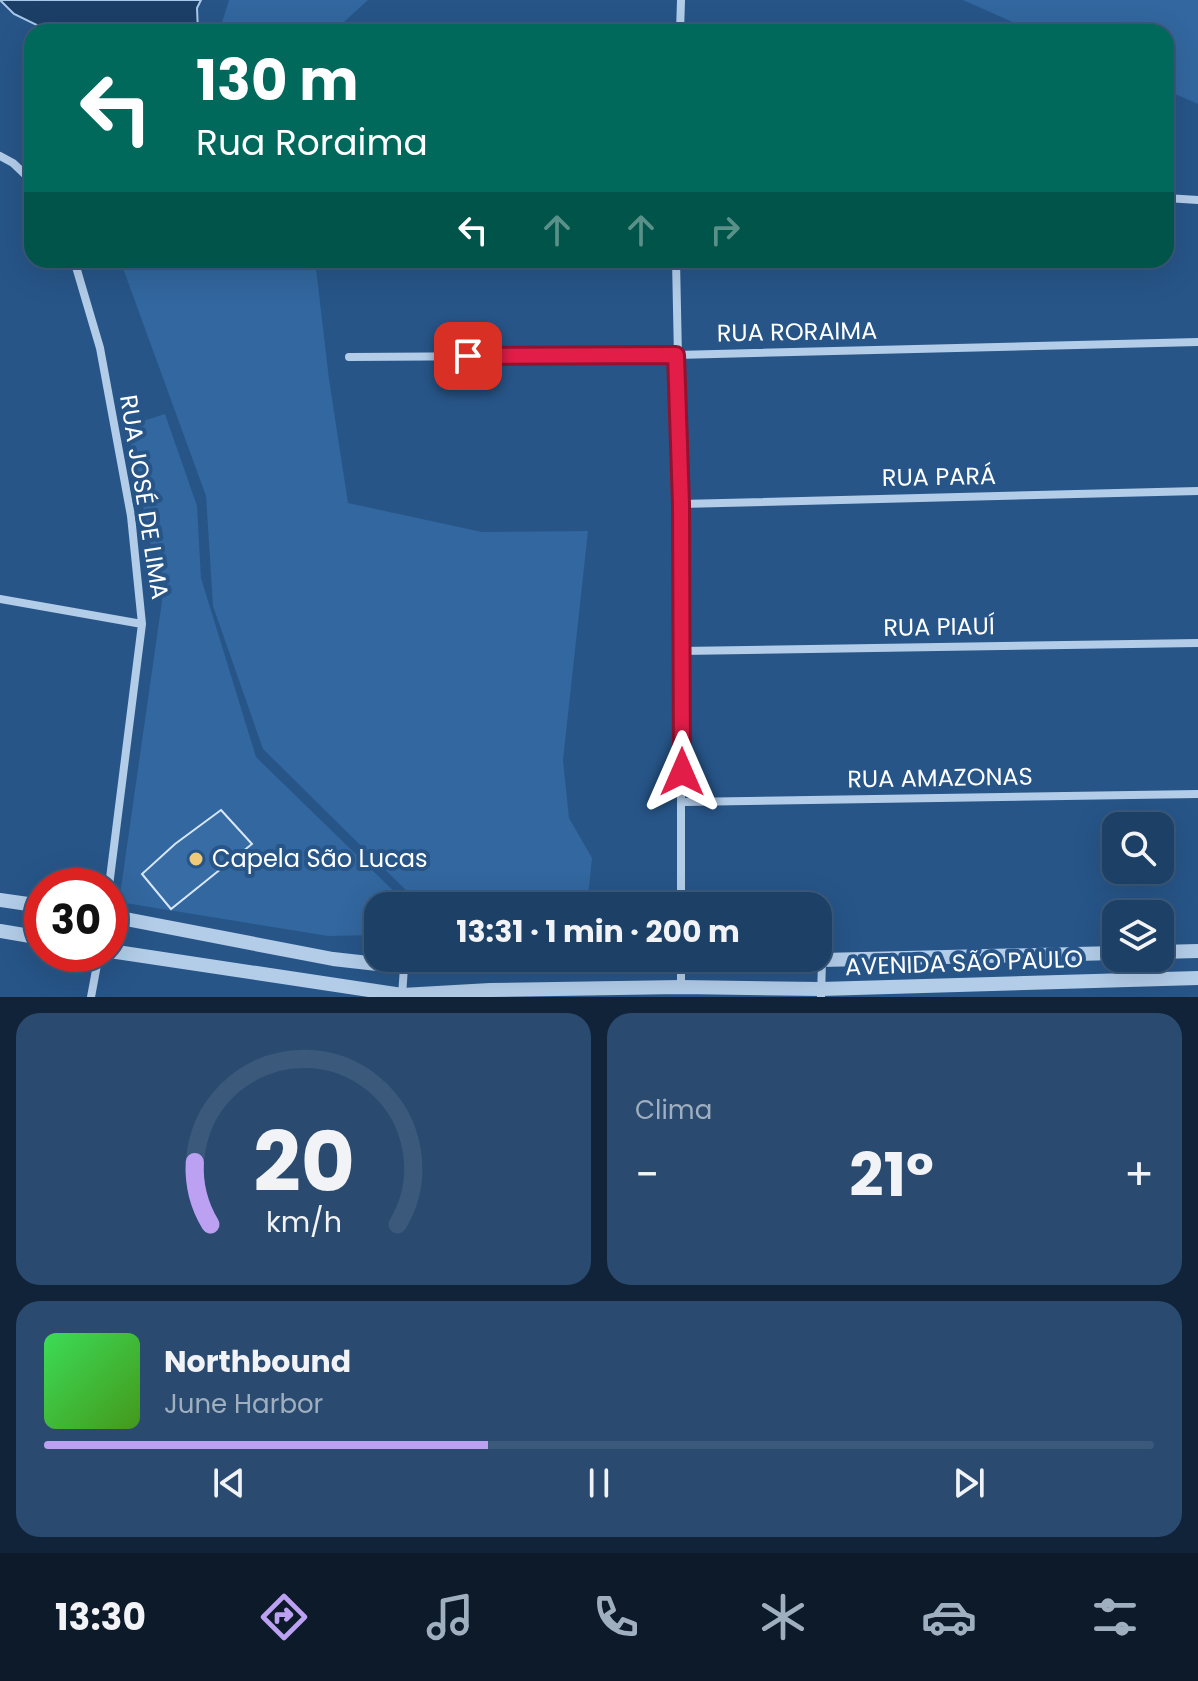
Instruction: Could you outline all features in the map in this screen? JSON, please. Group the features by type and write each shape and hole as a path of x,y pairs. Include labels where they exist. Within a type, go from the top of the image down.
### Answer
{"street":[{"path":"680,24 681,0"},
{"path":"0,156 24,173"},
{"path":"1174,198 1194,199"},
{"name":"RUA JOSÉ DE LIMA","path":"76,268 100,348 131,516 142,624 111,868"},
{"path":"676,268 681,504 681,892"},
{"name":"RUA RORAIMA","path":"349,357 676,355 1198,342"},
{"name":"RUA PARÁ","path":"681,504 1198,491"},
{"path":"0,599 142,624"},
{"name":"RUA PIAUÍ","path":"681,651 1198,643"},
{"name":"RUA AMAZONAS","path":"683,802 1198,794"},
{"path":"0,900 24,903"},
{"path":"128,919 364,962"},
{"path":"0,931 24,935"},
{"path":"1174,952 1198,951"},
{"name":"AVENIDA SÃO PAULO","path":"832,960 1102,953"},
{"name":"AVENIDA SÃO PAULO","path":"128,954 402,996 490,990 681,987 821,993 1198,978"},
{"path":"91,997 96,972"},
{"path":"402,996 404,972"},
{"path":"681,972 681,987"},
{"path":"821,993 822,972"}],"shaded area":[{"path":"0,0 201,0 197,8 198,24 35,24 14,14"},
{"path":"229,0 368,0 342,24 222,24"},
{"path":"963,0 1198,0 1198,104 1174,94 1174,24 1017,24"},
{"path":"123,268 316,268 348,503 482,532 588,531 563,760 569,818 592,858 588,892 408,892 263,749 213,606 206,496"},
{"path":"165,414 197,506 201,578 256,757 395,892 364,892 364,935 328,936 128,903 128,868 124,868 162,601 127,426"}],"building":[{"name":"Capela São Lucas","path":"221,810 252,844 171,909 142,874 175,844"}],"place":[{"name":"Capela São Lucas","path":"196,859"}],"route":[{"path":"468,356 676,355 681,504 682,772"}]}
